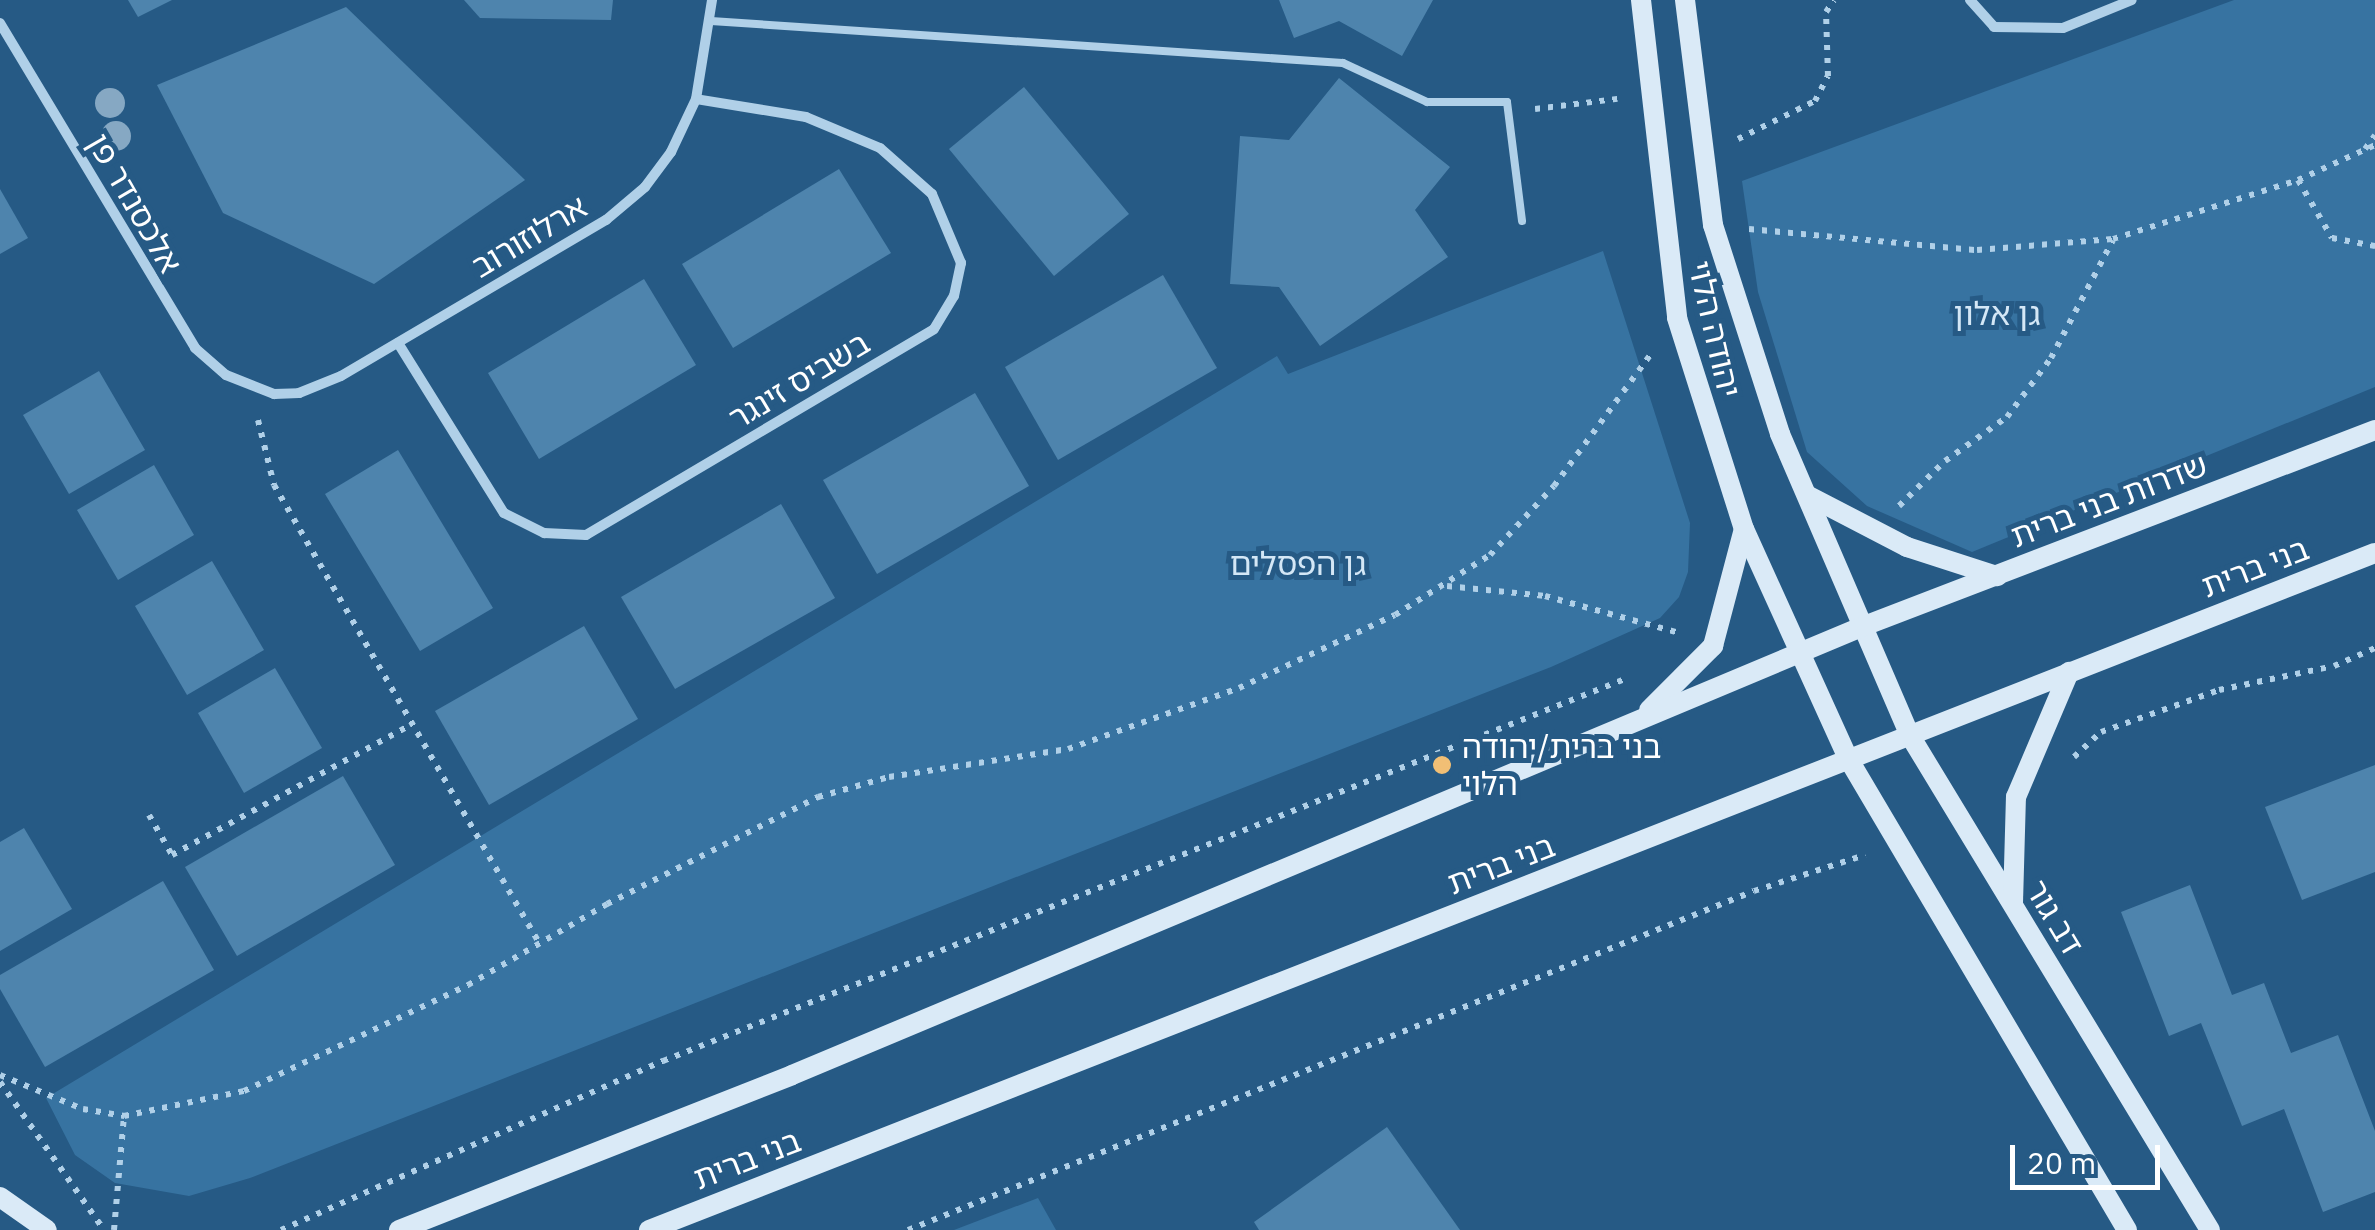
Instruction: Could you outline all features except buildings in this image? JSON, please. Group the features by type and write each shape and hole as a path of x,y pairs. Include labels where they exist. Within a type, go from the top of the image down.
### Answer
{"main road":[{"name":"יהודה הלוי","path":"1641,0 1678,318 1744,529 1798,655"},
{"name":"יהודה הלוי","path":"1684,0 1714,226 1780,434 1864,626"},
{"name":"שדרות בני ברית","path":"1864,626 2375,430"},
{"path":"1807,495 1880,535 1996,576"},
{"path":"1634,724 1713,646 1744,529"},
{"name":"בני ברית","path":"649,1230 2375,553"},
{"name":"בני ברית","path":"400,1230 792,1075 1864,626"},
{"name":"דב גור","path":"1864,626 1910,734 2210,1230"},
{"path":"1798,655 1849,760 2128,1230"},
{"path":"2013,905 2016,797 2070,672"},
{"path":"0,1197 46,1230"}],"street":[{"name":"ארלוזורוב","path":"250,388 300,393 398,343 606,220 671,152 696,98 712,0"},
{"path":"1970,0 1994,27 2063,28 2132,0"},
{"name":"אלכסנדר פן","path":"0,23 168,310 214,366 250,388"},
{"name":"בשביס זינגר","path":"398,343 504,514 544,533 586,536 934,329 954,296 961,263 932,194 880,148 806,117 696,98"}],"lane":[{"path":"711,20 1343,63 1427,102 1508,102 1522,222"}],"path":[{"path":"1702,144 1753,136 1815,101 1828,76 1826,12 1834,0"},
{"path":"1563,106 1580,104"},
{"path":"2364,150 2375,135"},
{"path":"1714,226 1977,250 2113,239 2298,180 2375,145"},
{"path":"2298,180 2332,238 2375,246"},
{"path":"1880,535 1908,493 2006,417 2052,358 2113,239"},
{"path":"0,1078 83,1108 124,1116 244,1091 468,985 538,941 818,797 889,777 1068,749 1239,688 1446,586 1490,555 1541,502 1678,318"},
{"path":"250,388 274,484 538,941"},
{"path":"1446,586 1545,596 1684,636 1671,645"},
{"path":"2063,771 2101,732 2218,690 2334,666 2375,648"},
{"path":"280,1230 664,1062 1384,779 1632,674"},
{"path":"149,815 172,855 412,724"},
{"path":"908,1230 1754,891 1899,844"},
{"path":"0,1078 104,1230"},
{"path":"114,1230 124,1116"}],"green space":[{"name":"גן אלון","path":"2234,0 2375,0 2375,387 1972,552 1867,506 1807,452 1758,292 1742,181"},
{"name":"גן הפסלים","path":"1603,251 1690,523 1688,572 1679,597 1660,618 1551,667 250,1178 189,1196 115,1183 75,1155 46,1098 1277,356 1288,374"},
{"path":"1038,1198 1056,1230 954,1230"}],"place":[{"name":"בני ברית/יהודה הלוי","path":"1442,765"}]}
